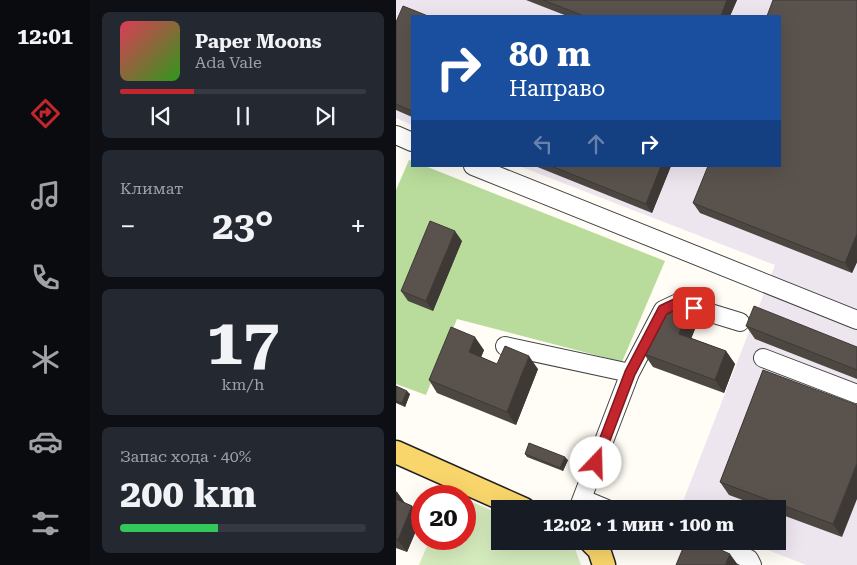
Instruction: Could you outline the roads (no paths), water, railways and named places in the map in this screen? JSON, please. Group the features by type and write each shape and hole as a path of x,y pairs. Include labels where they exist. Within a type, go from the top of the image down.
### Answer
{"main road":[{"path":"396,452 504,500"},
{"path":"599,550 604,565"}],"lane":[{"path":"396,135 411,142"},
{"path":"475,167 857,320"},
{"path":"582,500 630,373 663,310 678,303 740,322"},
{"path":"505,346 630,373"},
{"path":"763,358 857,394"},
{"path":"728,550 749,559 752,565"}]}
